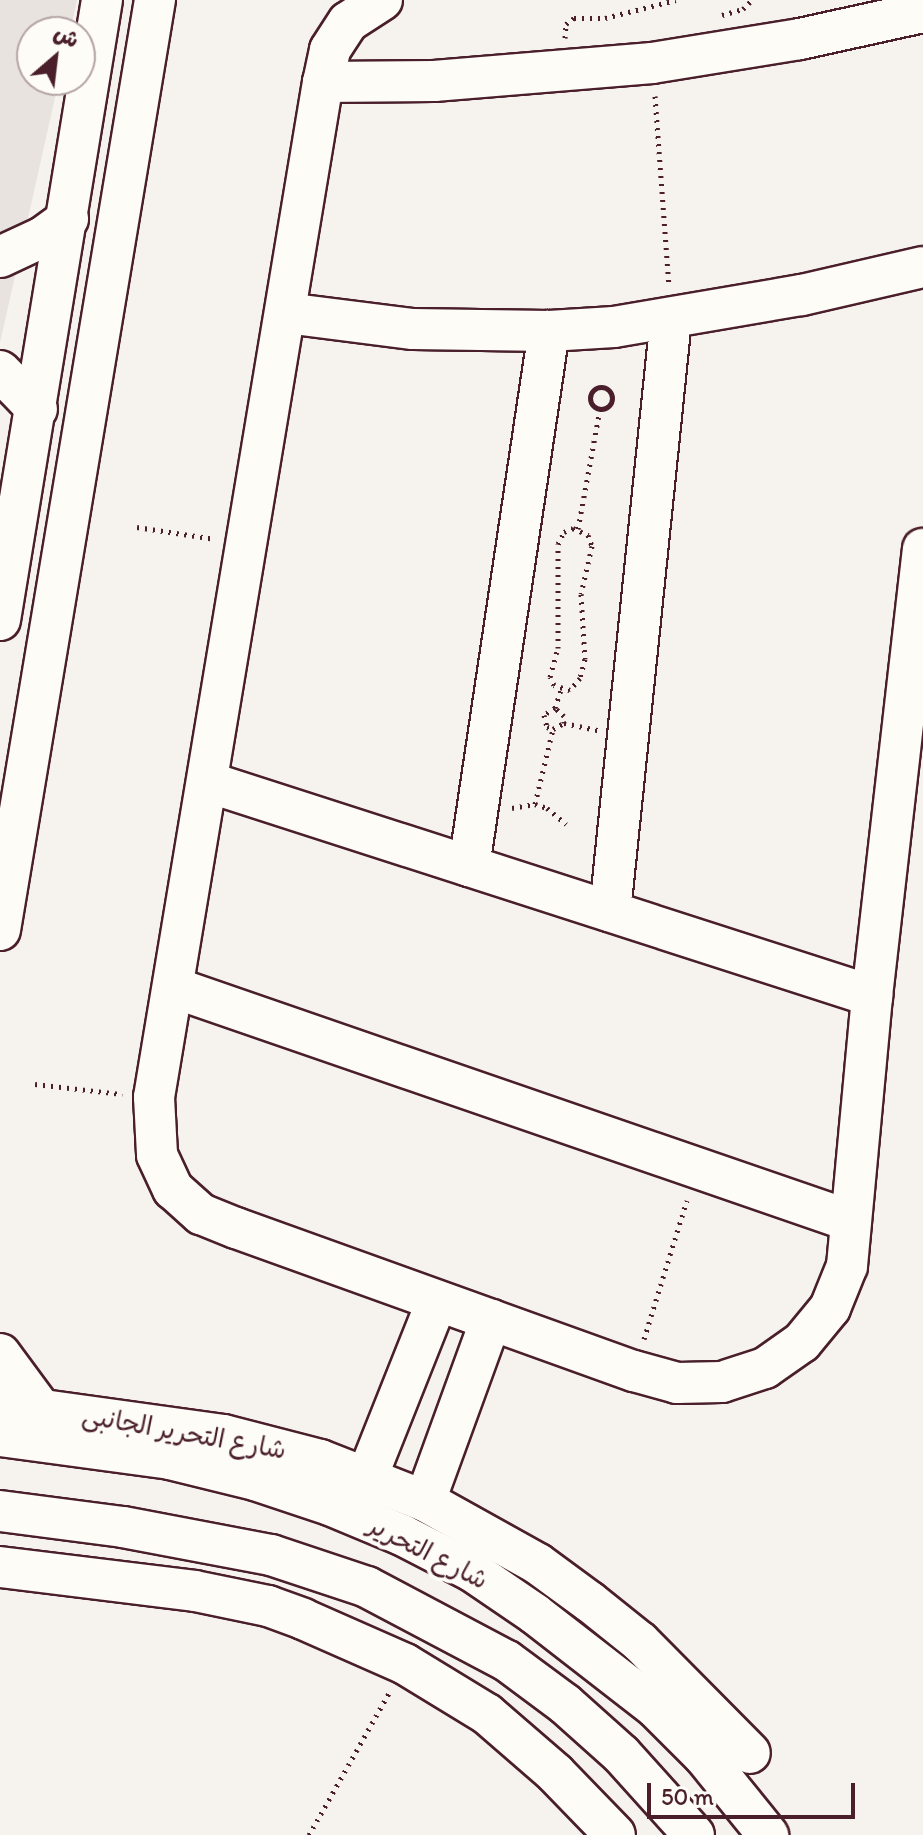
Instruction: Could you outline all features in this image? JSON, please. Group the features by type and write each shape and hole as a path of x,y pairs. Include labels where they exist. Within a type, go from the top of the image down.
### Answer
{"street":[{"path":"0,620 102,0"},
{"path":"0,930 155,0"},
{"path":"382,0 348,22 330,50 323,82 175,988 154,1097 157,1155 173,1189 201,1214 634,1371 677,1383 722,1382 765,1368 802,1342 830,1308 847,1266 872,996 923,549"},
{"path":"323,82 434,81 652,63 788,42 923,12"},
{"path":"78,158 128,166"},
{"path":"0,257 43,237 68,219"},
{"path":"286,313 413,329 549,331 671,319 923,267"},
{"path":"610,911 671,319"},
{"path":"469,866 549,331"},
{"path":"0,371 37,409"},
{"path":"208,782 872,996"},
{"path":"175,988 851,1221"},
{"path":"367,1477 437,1301"},
{"path":"425,1501 491,1320"},
{"path":"0,1354 40,1408"},
{"name":"شارع التحرير الجانبى","path":"0,1404 40,1408 172,1442 272,1446 367,1477 425,1501 494,1537 590,1602 650,1651 750,1753"},
{"name":"شارع التحرير","path":"0,1436 172,1442 255,1480 330,1505 402,1535 472,1571 655,1707 704,1756 768,1835"},
{"path":"0,1511 123,1527 271,1555 367,1587 435,1620 507,1661 565,1704 621,1754 694,1835"},
{"path":"117,1581 123,1527"},
{"path":"0,1567 117,1581 268,1606 405,1664 487,1714 555,1773 615,1835"},
{"path":"565,1704 601,1664"}],"path":[{"path":"567,43 563,34 566,24 574,18 605,18 676,0"},
{"path":"710,18 743,9 752,0"},
{"path":"652,63 671,319"},
{"path":"602,386 612,393 613,399 611,405 600,409 595,407 590,397 602,386"},
{"path":"578,529 600,409"},
{"path":"137,527 248,544"},
{"path":"578,529 588,535 592,546 581,594 585,659 577,685 561,689 550,677 558,648 558,544 564,532 578,529"},
{"path":"555,708 564,716 564,723 553,729 547,727 544,715 555,708 561,689"},
{"path":"535,804 553,729"},
{"path":"512,808 535,804 558,814 566,824"},
{"path":"35,1084 154,1097"},
{"path":"634,1371 697,1168"},
{"path":"309,1835 405,1664"}],"shaded area":[{"path":"0,0 77,0 74,16 16,16 16,96 55,96 0,343"}]}
